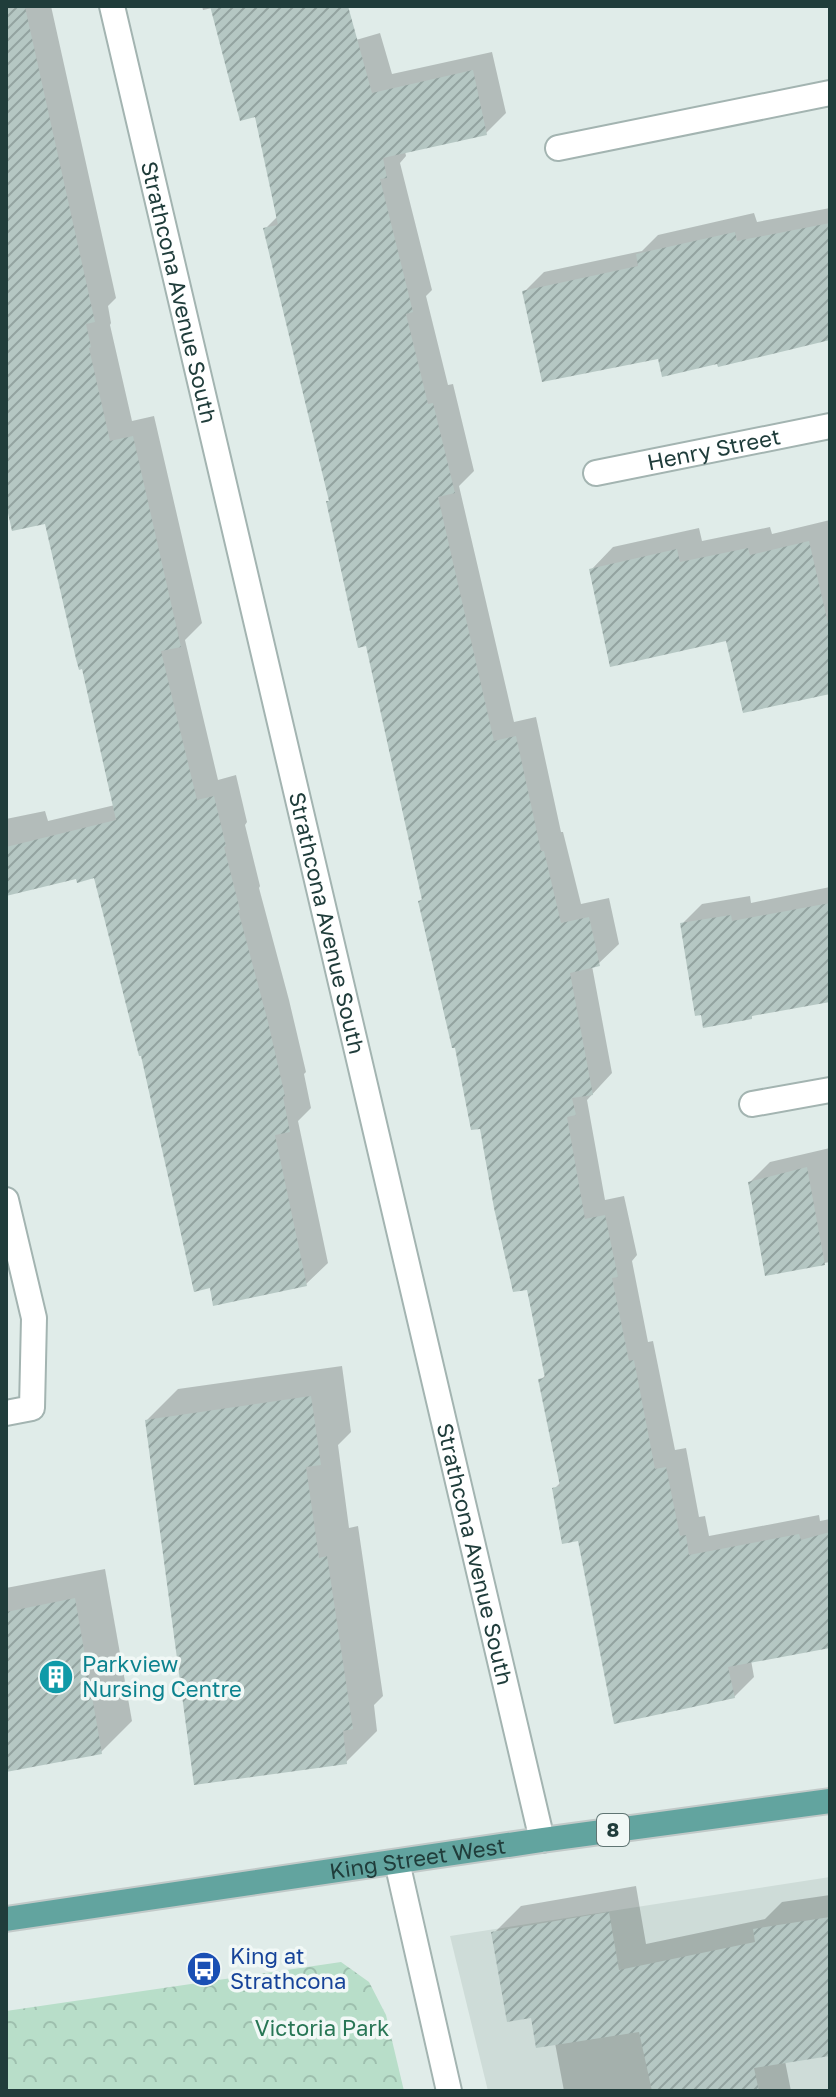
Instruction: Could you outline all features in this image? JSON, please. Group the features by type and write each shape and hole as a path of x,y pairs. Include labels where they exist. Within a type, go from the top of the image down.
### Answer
{"main road":[{"name":"King Street West","path":"6,1919 830,1801"}],"street":[{"name":"Strathcona Avenue South","path":"112,6 542,1840"},
{"path":"558,148 830,93"},
{"name":"Henry Street","path":"596,473 830,426"},
{"path":"752,1104 830,1090"},
{"path":"6,1200 34,1318 32,1408 6,1413"},
{"path":"397,1862 449,2091"}],"shaded area":[{"path":"830,1877 830,2091 488,2091 450,1936"}],"green space":[{"name":"Victoria Park","path":"341,1962 369,1982 386,2015 404,2091 6,2091 6,2011"}],"building":[{"path":"210,6 348,6 372,93 473,70 487,135 383,158 387,178 380,179 413,312 406,314 428,404 433,403 455,493 438,497 494,741 516,736 541,851 544,851 561,923 589,917 600,966 570,973 593,1095 572,1098 576,1115 567,1117 585,1219 605,1215 618,1277 612,1278 629,1361 634,1360 655,1469 666,1467 680,1536 686,1535 689,1555 799,1534 801,1540 830,1532 830,1648 728,1667 735,1698 614,1724 578,1541 562,1544 552,1488 560,1486 538,1379 545,1378 527,1290 513,1292 480,1129 471,1130 455,1048 452,1048 418,901 422,900 366,646 358,648 326,501 329,501 263,228 278,225 255,117 240,121"},
{"path":"25,7 95,322 86,324 89,348 110,441 133,436 181,647 161,651 197,800 214,796 238,910 285,1096 290,1132 275,1135 307,1286 213,1306 210,1288 194,1292 141,1056 94,878 77,883 76,879 6,896 6,847 116,820 45,524 12,531 6,504 6,9"},
{"path":"830,223 830,340 662,377 658,359 542,382 522,291 638,266 636,254 735,232 737,241"},
{"path":"809,541 830,632 830,694 743,713 726,641 610,667 589,569 677,549 680,562 748,548 750,555"},
{"path":"830,903 830,1002 703,1028 701,1015 695,1016 680,923 731,915 732,921"},
{"path":"807,1167 825,1265 765,1276 748,1182"},
{"path":"311,1396 321,1465 306,1467 319,1558 327,1556 353,1729 343,1731 347,1764 194,1785 145,1420"},
{"name":"Parkview Nursing Centre","path":"75,1598 102,1754 6,1772 6,1612"},
{"path":"609,1912 619,1970 755,1942 753,1929 830,1917 830,2056 754,2068 759,2091 652,2091 639,2032 536,2048 531,2018 507,2022 491,1932"}],"place":[{"name":"Parkview Nursing Centre","path":"56,1677"},
{"name":"King at Strathcona","path":"204,1969"}]}
